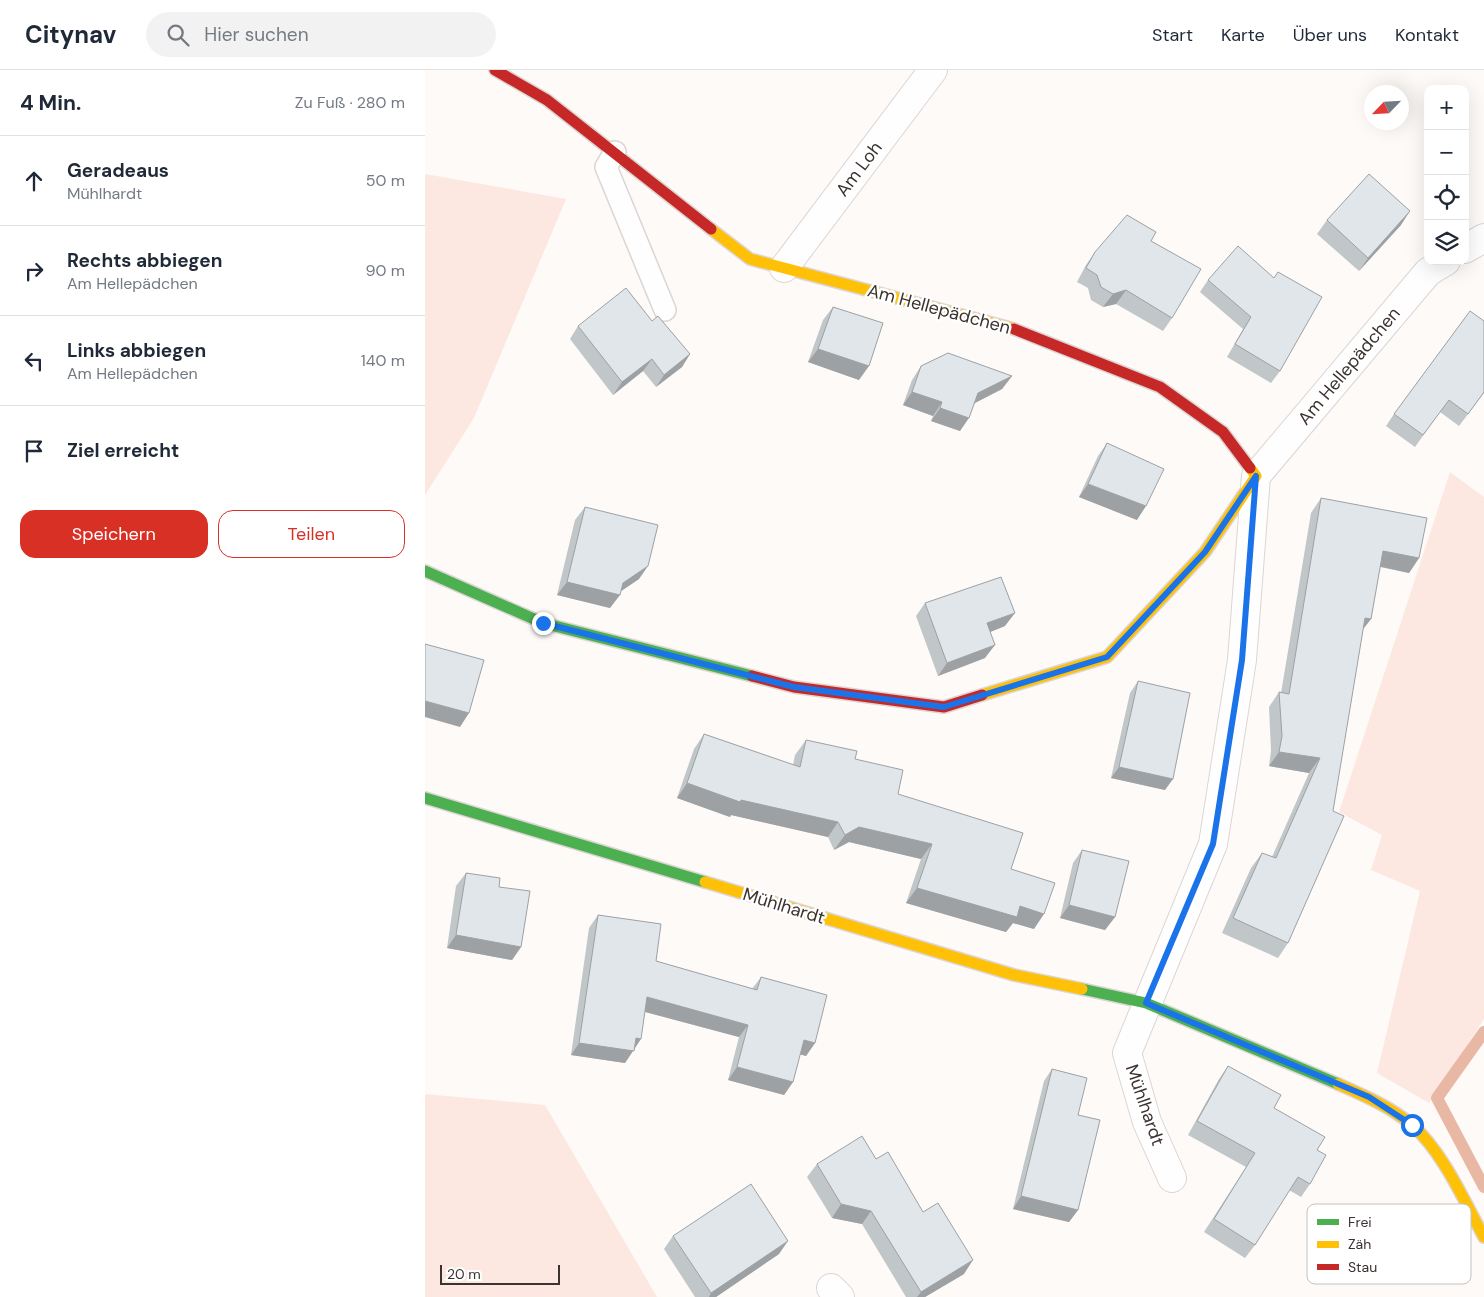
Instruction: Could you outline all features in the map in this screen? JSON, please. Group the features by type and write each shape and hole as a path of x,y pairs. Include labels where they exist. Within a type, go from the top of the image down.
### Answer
{"street":[{"name":"Am Hellepädchen","path":"495,70 547,100 751,259 1012,328 1161,387 1223,432 1256,476"},
{"name":"Am Loh","path":"784,268 933,70"},
{"path":"1469,247 1484,238"},
{"name":"Am Hellepädchen","path":"425,571 543,623 794,687 944,707 1107,657 1205,552 1256,476 1428,272 1439,265"},
{"path":"1146,1003 1213,844 1242,660 1256,476"},
{"name":"Mühlhardt","path":"425,798 1015,975 1146,1003 1369,1097 1412,1125 1446,1166 1466,1204"},
{"name":"Mühlhardt","path":"1146,1003 1127,1053 1147,1122 1172,1178"},
{"name":"Mühlhardt","path":"1471,1213 1484,1237"}],"lane":[{"path":"615,152 606,167 665,310"}],"shaded area":[{"path":"425,174 566,199 474,418 425,495"},
{"path":"1450,472 1484,497 1484,1019 1429,1103 1377,1073 1420,891 1371,870 1382,835 1339,812"},
{"path":"425,1094 545,1105 657,1297 425,1297"}],"building":[{"path":"1369,174 1410,211 1368,258 1327,220"},
{"path":"1127,215 1156,232 1151,241 1201,269 1172,318 1126,290 1113,294 1101,287 1097,275 1086,268 1095,252"},
{"path":"1238,246 1274,278 1278,272 1322,297 1280,371 1235,344 1251,317 1208,280"},
{"path":"626,288 652,321 658,316 690,354 664,375 652,359 622,382 578,326"},
{"path":"833,307 883,323 869,366 818,349"},
{"path":"1470,311 1484,321 1484,392 1468,414 1449,400 1423,435 1394,414"},
{"path":"948,353 1012,376 978,393 969,418 940,408 942,402 912,392 921,366"},
{"path":"1107,443 1164,469 1146,506 1088,484"},
{"path":"1321,498 1427,518 1419,558 1383,551 1371,619 1365,618 1333,811 1344,816 1288,943 1233,918 1262,853 1276,858 1320,758 1279,752 1282,736 1279,692 1289,694"},
{"path":"585,507 658,525 648,566 623,583 620,595 567,582"},
{"path":"1001,577 1015,613 987,623 995,645 947,663 925,603"},
{"path":"425,644 484,660 469,713 425,701"},
{"path":"1138,681 1190,693 1173,779 1119,767"},
{"path":"704,734 800,767 806,740 857,751 855,759 903,770 898,794 1023,833 1011,869 1055,883 1044,914 1020,906 1017,917 917,888 932,844 859,827 845,835 838,822 741,800 740,802 687,783"},
{"path":"1082,850 1129,861 1115,917 1069,905"},
{"path":"466,873 500,878 499,887 530,891 521,947 456,935"},
{"path":"598,915 661,924 656,961 757,990 761,977 827,995 815,1043 804,1040 793,1082 737,1067 748,1025 647,997 641,1039 636,1038 634,1051 579,1043"},
{"path":"1228,1066 1281,1095 1274,1108 1325,1137 1317,1150 1326,1155 1310,1184 1298,1177 1255,1245 1214,1219 1255,1153 1197,1121"},
{"path":"1052,1069 1087,1078 1078,1115 1100,1120 1078,1210 1021,1196"},
{"path":"862,1136 876,1159 888,1152 923,1212 938,1203 973,1260 921,1292 871,1211 841,1204 817,1164"},
{"path":"751,1184 788,1241 711,1293 673,1236"}],"waterway":[{"path":"1484,1032 1437,1098 1484,1187"}],"traffic: fast":[{"path":"425,571 543,623 752,676"},
{"path":"425,798 705,882"},
{"path":"1082,989 1146,1003 1338,1084"}],"traffic: slow":[{"path":"711,229 750,259 1014,329"},
{"path":"982,695 1107,657 1205,552 1256,476 1250,468"},
{"path":"705,882 1014,975 1082,989"},
{"path":"1338,1084 1377,1102 1412,1125 1434,1149 1466,1204"},
{"path":"1471,1213 1484,1237"}],"traffic: jam":[{"path":"495,70 547,100 711,229"},
{"path":"1014,329 1160,387 1223,432 1250,468"},
{"path":"752,676 794,687 944,707 982,695"}],"route":[{"path":"543,623 794,687 944,707 1107,657 1205,552 1256,476 1242,660 1213,844 1146,1003 1369,1097 1412,1125"}]}
